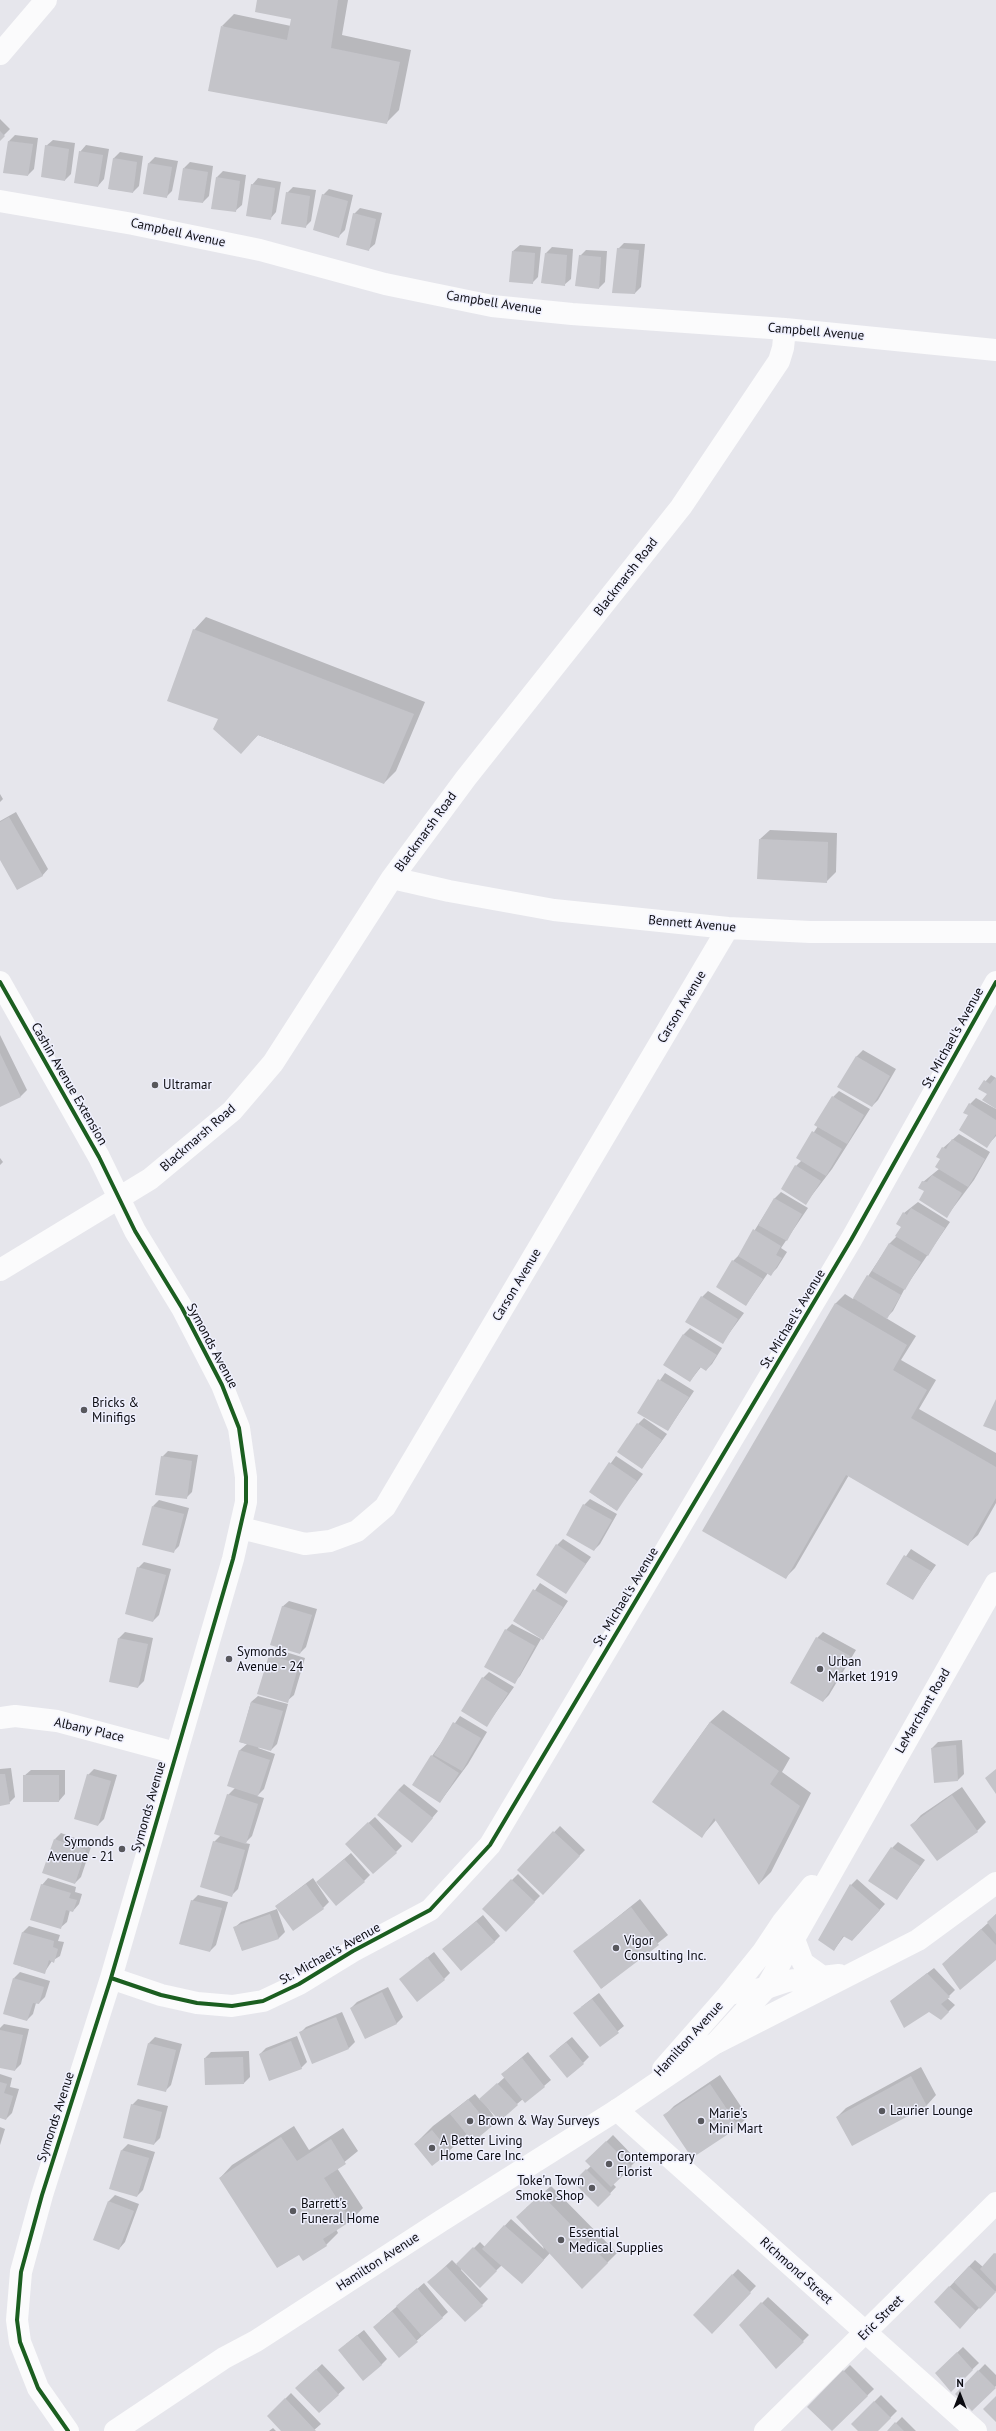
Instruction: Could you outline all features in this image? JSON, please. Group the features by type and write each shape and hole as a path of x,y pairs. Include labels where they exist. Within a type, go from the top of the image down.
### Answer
{"street":[{"path":"0,54 46,0"},
{"name":"Campbell Avenue","path":"0,202 133,224 260,250 384,284 492,306 572,314 785,329 996,350"},
{"name":"Blackmarsh Road","path":"0,1270 150,1179 189,1149 232,1111 253,1087 273,1063 392,878 466,778 681,507 779,361 783,348 785,329"},
{"name":"Bennett Avenue","path":"392,878 449,891 554,910 728,928 810,932 996,932"},
{"name":"Carson Avenue","path":"241,1528 305,1544 330,1541 357,1531 386,1506 728,928"},
{"name":"Cashin Avenue Extension","path":"0,982 99,1157 119,1197"},
{"name":"St. Michael's Avenue","path":"110,1978 161,1995 197,2003 232,2006 263,2001 299,1984 353,1951 430,1910 490,1845 851,1240 996,982"},
{"name":"Symonds Avenue","path":"68,2431 38,2388 26,2362 20,2342 17,2320 17,2298 34,2224 110,1978 241,1528 246,1502 246,1478 239,1428 231,1404 202,1345 135,1231 119,1197"},
{"name":"LeMarchant Road","path":"716,2042 766,1988 996,1583"},
{"name":"Albany Place","path":"0,1718 15,1716 57,1721 176,1753"},
{"name":"LeMarchant Road","path":"729,1994 762,1953 782,1923 850,1840"},
{"name":"Hamilton Avenue","path":"115,2431 224,2358 256,2341 617,2110 716,2042 859,1972 918,1940 996,1883"},
{"path":"794,1938 803,1962 824,1978"},
{"name":"Hamilton Avenue","path":"641,2094 729,1994 766,1988 787,1981 824,1978 859,1972"},
{"name":"Richmond Street","path":"617,2110 976,2431"},
{"name":"Eric Street","path":"765,2431 866,2334 996,2203"}],"building":[{"path":"257,0 338,0 331,48 400,62 387,124 208,91 221,26 287,40 291,19 255,12"},
{"path":"0,131 5,136 0,141"},
{"path":"8,141 33,144 28,176 3,173"},
{"path":"45,145 69,149 65,181 41,177"},
{"path":"79,151 103,155 98,187 74,183"},
{"path":"113,158 137,162 133,193 108,189"},
{"path":"148,163 172,167 167,198 143,194"},
{"path":"183,168 208,172 203,203 178,200"},
{"path":"216,177 240,181 236,212 211,209"},
{"path":"251,184 275,188 271,220 246,216"},
{"path":"286,192 310,196 306,228 281,224"},
{"path":"322,194 348,201 339,238 313,230"},
{"path":"353,213 376,219 369,251 346,245"},
{"path":"617,248 639,250 635,294 612,293"},
{"path":"512,251 535,253 533,284 509,282"},
{"path":"545,253 567,255 565,286 541,283"},
{"path":"579,255 601,257 599,289 575,286"},
{"path":"193,629 414,714 384,784 258,735 241,754 213,729 218,719 167,701"},
{"path":"9,817 43,876 17,890 0,860 0,822"},
{"path":"759,839 828,842 827,883 757,879"},
{"path":"0,1053 21,1097 0,1107"},
{"path":"856,1056 890,1076 872,1107 837,1087"},
{"path":"995,1078 996,1109 982,1100 987,1094 978,1089 984,1080 990,1084"},
{"path":"832,1096 864,1115 847,1144 814,1125"},
{"path":"969,1103 996,1120 996,1134 987,1148 959,1130 968,1115 963,1113"},
{"path":"812,1131 842,1149 826,1176 796,1158"},
{"path":"952,1139 985,1159 968,1187 935,1167 940,1159 936,1157 942,1147 946,1149"},
{"path":"795,1165 821,1181 806,1205 781,1189"},
{"path":"932,1175 962,1193 947,1218 919,1200 924,1191 918,1188 922,1181 927,1182"},
{"path":"774,1198 802,1214 787,1241 758,1225"},
{"path":"911,1208 945,1228 928,1256 895,1236 901,1227 896,1224 903,1212 907,1215"},
{"path":"753,1229 781,1246 776,1255 782,1258 771,1276 738,1256"},
{"path":"889,1243 921,1262 905,1290 872,1271"},
{"path":"732,1260 763,1279 746,1306 716,1287"},
{"path":"867,1275 901,1295 887,1319 853,1298"},
{"path":"701,1296 738,1319 723,1344 685,1322"},
{"path":"835,1303 907,1345 893,1370 927,1390 911,1418 996,1467 996,1498 968,1546 846,1475 786,1579 702,1531"},
{"path":"683,1334 717,1355 706,1371 700,1367 690,1382 663,1365"},
{"path":"658,1379 689,1397 668,1431 637,1413"},
{"path":"996,1399 996,1431 983,1426"},
{"path":"637,1423 662,1440 642,1469 617,1452"},
{"path":"161,1456 192,1461 187,1499 155,1495"},
{"path":"609,1462 637,1481 617,1511 589,1492"},
{"path":"583,1504 612,1520 594,1551 566,1535"},
{"path":"152,1506 184,1514 174,1553 142,1545"},
{"path":"556,1544 586,1564 566,1594 536,1575"},
{"path":"904,1555 931,1571 913,1600 886,1584"},
{"path":"137,1567 166,1575 153,1622 125,1614"},
{"path":"533,1589 563,1607 543,1640 513,1621"},
{"path":"282,1606 312,1615 300,1654 270,1645"},
{"path":"505,1629 535,1646 515,1684 484,1667"},
{"name":"Urban Market 1919","path":"816,1637 850,1656 823,1702 790,1683"},
{"path":"118,1638 148,1644 138,1688 109,1682"},
{"path":"269,1655 299,1664 288,1703 257,1694"},
{"path":"482,1677 508,1693 487,1727 461,1711"},
{"path":"251,1702 283,1711 271,1751 239,1742"},
{"path":"453,1722 481,1738 462,1771 434,1755"},
{"path":"710,1722 779,1771 770,1784 800,1806 759,1885 714,1818 702,1838 652,1802"},
{"path":"956,1745 958,1781 934,1783 931,1748"},
{"path":"239,1750 270,1760 258,1796 227,1786"},
{"path":"431,1755 459,1773 440,1803 412,1785"},
{"path":"996,1769 996,1794 985,1778"},
{"path":"0,1774 5,1774 10,1804 0,1806"},
{"path":"87,1774 111,1781 98,1826 74,1819"},
{"path":"23,1775 59,1775 59,1802 23,1802"},
{"path":"398,1790 433,1818 412,1843 377,1815"},
{"path":"227,1794 258,1804 246,1844 214,1834"},
{"path":"952,1795 978,1832 937,1861 910,1825"},
{"path":"368,1822 397,1853 373,1874 345,1844"},
{"path":"553,1831 580,1856 543,1895 517,1870"},
{"path":"54,1839 86,1850 75,1884 42,1873"},
{"path":"213,1841 245,1850 232,1897 200,1887"},
{"path":"891,1847 920,1866 897,1900 868,1881"},
{"path":"344,1859 365,1882 336,1906 316,1882"},
{"path":"511,1879 535,1902 506,1932 482,1909"},
{"path":"41,1884 71,1893 69,1898 77,1900 73,1912 66,1910 61,1929 30,1920"},
{"path":"306,1884 324,1909 293,1931 275,1906"},
{"path":"850,1884 880,1910 852,1941 843,1936 834,1951 818,1940"},
{"path":"191,1900 222,1908 210,1952 179,1944"},
{"name":"Vigor Consulting Inc.","path":"631,1907 659,1945 601,1989 573,1951"},
{"path":"270,1914 279,1939 242,1951 233,1927"},
{"path":"996,1914 996,1934 987,1922"},
{"path":"476,1921 495,1942 461,1971 442,1949"},
{"path":"981,1929 996,1945 996,1960 960,1990 942,1964"},
{"path":"22,1932 54,1941 53,1947 58,1949 54,1963 49,1960 45,1974 13,1964"},
{"path":"427,1957 445,1980 417,2002 399,1979"},
{"path":"927,1973 950,1997 941,2004 949,2012 941,2020 929,2012 904,2028 890,2001"},
{"path":"13,1978 44,1987 39,2004 33,2003 27,2021 3,2014"},
{"path":"382,1992 397,2024 365,2039 350,2008"},
{"path":"592,1999 619,2033 600,2047 573,2013"},
{"path":"336,2017 349,2049 312,2064 299,2032"},
{"path":"0,2030 23,2035 15,2071 0,2068"},
{"path":"291,2041 302,2069 269,2081 259,2054"},
{"path":"566,2042 584,2064 567,2078 549,2056"},
{"path":"148,2043 176,2050 166,2092 137,2085"},
{"path":"243,2057 244,2084 205,2085 204,2058"},
{"path":"522,2058 545,2087 525,2103 501,2074"},
{"name":"Laurier Lounge","path":"911,2076 927,2106 852,2146 836,2117"},
{"path":"0,2082 7,2084 4,2093 13,2096 6,2120 0,2118"},
{"path":"497,2083 518,2105 500,2121 479,2099"},
{"name":"Marie's Mini Mart","path":"710,2084 739,2127 692,2158 663,2115"},
{"name":"Brown & Way Surveys","path":"468,2099 491,2127 473,2142 450,2114"},
{"path":"131,2104 162,2112 154,2145 123,2138"},
{"name":"A Better Living Home Care Inc.","path":"432,2130 450,2152 432,2166 414,2144"},
{"name":"Barrett's Funeral Home","path":"281,2137 297,2161 331,2139 346,2164 324,2178 351,2221 323,2239 327,2246 303,2261 299,2255 277,2268 219,2178"},
{"name":"Contemporary Florist","path":"606,2141 632,2167 611,2187 585,2161"},
{"path":"121,2150 149,2158 137,2197 109,2189"},
{"name":"Toke'n Town Smoke Shop","path":"586,2169 611,2194 598,2207 573,2182"},
{"name":"Essential Medical Supplies","path":"541,2194 608,2263 582,2289 516,2217"},
{"path":"108,2201 134,2211 119,2250 93,2240"},
{"path":"504,2225 544,2260 522,2284 482,2249"},
{"path":"473,2247 497,2271 480,2288 456,2264"},
{"path":"994,2253 996,2254 996,2286 980,2269"},
{"path":"446,2266 483,2306 465,2322 427,2282"},
{"path":"969,2266 996,2292 980,2309 954,2282"},
{"path":"732,2274 751,2293 712,2334 693,2315"},
{"path":"949,2286 976,2311 960,2329 934,2302"},
{"path":"417,2288 443,2318 422,2336 396,2306"},
{"path":"761,2302 804,2342 776,2369 739,2325"},
{"path":"392,2311 418,2342 399,2358 373,2327"},
{"path":"357,2335 382,2365 363,2381 338,2350"},
{"path":"957,2352 973,2370 951,2392 935,2373"},
{"path":"316,2369 339,2395 319,2413 295,2388"},
{"path":"843,2370 868,2396 832,2431 807,2407"},
{"path":"978,2370 996,2388 972,2411 955,2394"},
{"path":"996,2396 996,2422 983,2409"},
{"path":"285,2398 316,2431 281,2431 267,2416"},
{"path":"874,2401 891,2418 878,2431 858,2431 851,2424"},
{"path":"895,2422 904,2431 887,2431"}],"cycle path":[{"path":"0,982 99,1157 135,1231 182,1308 222,1385 239,1428 246,1477 246,1502 233,1559 111,1978 42,2195 21,2272 17,2320 20,2342 38,2388 68,2431"},
{"path":"111,1978 161,1995 197,2003 232,2006 263,2001 299,1984 353,1951 430,1910 490,1845 851,1240 996,982"}],"place":[{"name":"Ultramar","path":"155,1085"},
{"name":"Bricks & Minifigs","path":"84,1410"},
{"name":"Symonds Avenue - 24","path":"229,1659"},
{"name":"Urban Market 1919","path":"820,1669"},
{"name":"Symonds Avenue - 21","path":"122,1849"},
{"name":"Vigor Consulting Inc.","path":"616,1948"},
{"name":"Laurier Lounge","path":"882,2111"},
{"name":"Brown & Way Surveys","path":"470,2121"},
{"name":"Marie's Mini Mart","path":"701,2121"},
{"name":"A Better Living Home Care Inc.","path":"432,2148"},
{"name":"Contemporary Florist","path":"609,2164"},
{"name":"Toke'n Town Smoke Shop","path":"592,2188"},
{"name":"Barrett's Funeral Home","path":"293,2211"},
{"name":"Essential Medical Supplies","path":"561,2240"}]}
